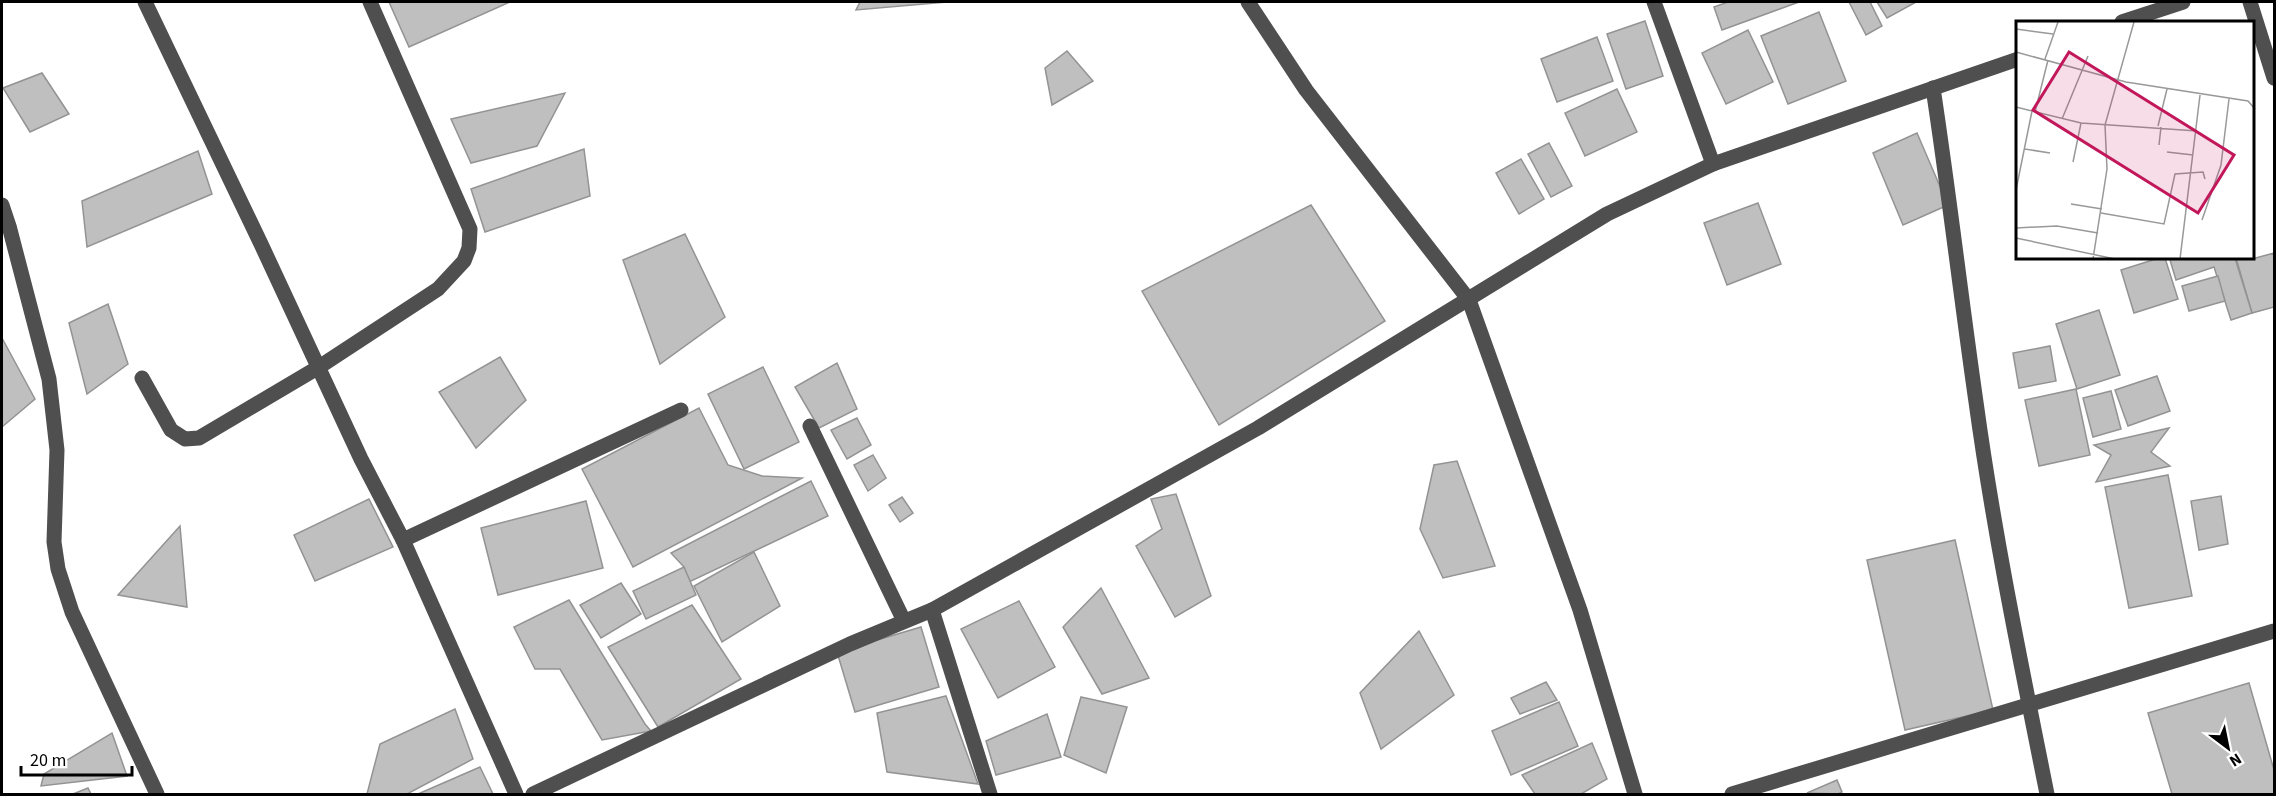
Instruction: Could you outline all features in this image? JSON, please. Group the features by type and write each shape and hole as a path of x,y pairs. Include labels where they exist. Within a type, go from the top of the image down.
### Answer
{"street":[{"path":"144,2 319,367 360,459 403,540 516,795"},
{"path":"142,378 171,430 185,439 199,438 319,367 438,289 464,261 469,248 470,229 370,2"},
{"path":"1248,2 1306,90 1469,300 1580,610 1635,795"},
{"path":"1654,2 1713,164"},
{"path":"2125,21 2183,2"},
{"path":"2250,2 2274,78"},
{"path":"533,795 850,644 932,610 1258,428 1607,214 1713,164 2016,60"},
{"path":"1933,88 1948,183 1976,403 2004,574 2047,795"},
{"path":"2,205 49,379 57,450 54,542 58,569 72,612 157,795"},
{"path":"403,540 681,410"},
{"path":"810,426 904,621"},
{"path":"932,610 990,795"},
{"path":"1732,795 2274,631"}],"building":[{"path":"389,2 510,2 409,47"},
{"path":"860,2 947,2 856,10"},
{"path":"1728,2 1799,2 1722,30 1714,7"},
{"path":"1849,2 1870,2 1882,26 1866,35"},
{"path":"1877,2 1916,2 1887,18"},
{"path":"1819,12 1846,81 1788,104 1761,36"},
{"path":"1645,21 1663,76 1626,89 1607,34"},
{"path":"1748,30 1773,82 1726,104 1702,53"},
{"path":"1597,37 1613,81 1557,102 1541,59"},
{"path":"1067,51 1093,81 1052,105 1045,68"},
{"path":"42,73 69,114 30,132 3,88"},
{"path":"1617,89 1637,132 1585,156 1565,113"},
{"path":"565,93 537,146 471,163 451,119"},
{"path":"1917,133 1948,205 1903,225 1873,153"},
{"path":"1549,143 1572,186 1551,197 1528,154"},
{"path":"584,149 590,196 485,232 471,189"},
{"path":"198,151 212,194 87,247 82,201"},
{"path":"1521,159 1544,199 1519,214 1496,173"},
{"path":"1758,203 1781,264 1727,285 1704,223"},
{"path":"1311,205 1385,321 1219,425 1142,291"},
{"path":"685,234 725,317 660,364 623,260"},
{"path":"2274,253 2274,307 2252,313 2237,260 2255,260"},
{"path":"2153,260 2166,260 2178,299 2134,313 2121,270"},
{"path":"2170,260 2236,260 2252,313 2231,320 2214,267 2176,280"},
{"path":"2218,276 2225,301 2189,311 2182,286"},
{"path":"108,304 128,364 87,394 69,323"},
{"path":"2099,310 2120,375 2077,389 2056,324"},
{"path":"2,338 35,399 2,427"},
{"path":"2050,346 2056,381 2019,388 2013,353"},
{"path":"500,357 526,400 476,448 439,392"},
{"path":"837,363 857,409 819,428 795,387"},
{"path":"763,367 799,442 744,469 708,394"},
{"path":"2157,376 2170,411 2128,426 2115,390"},
{"path":"2076,389 2090,455 2039,466 2025,400"},
{"path":"2111,391 2121,429 2093,437 2083,398"},
{"path":"699,408 728,465 762,476 802,478 633,567 582,469"},
{"path":"857,418 871,445 847,459 831,430"},
{"path":"2169,428 2151,452 2170,466 2096,482 2111,455 2094,445"},
{"path":"873,455 886,478 868,491 854,465"},
{"path":"1457,461 1495,566 1443,578 1420,529 1434,465"},
{"path":"2168,475 2192,596 2129,608 2105,487"},
{"path":"811,481 828,516 687,583 684,567 671,553"},
{"path":"1176,494 1211,596 1175,617 1136,546 1162,529 1151,499"},
{"path":"2221,496 2228,544 2199,550 2191,501"},
{"path":"902,497 913,513 900,522 889,505"},
{"path":"369,499 393,547 315,581 294,535"},
{"path":"586,501 603,568 498,595 481,528"},
{"path":"180,526 187,607 118,595"},
{"path":"1955,540 1993,710 1905,730 1867,560"},
{"path":"754,552 780,606 722,642 694,586"},
{"path":"684,567 696,595 646,619 633,591"},
{"path":"621,583 641,614 601,638 580,605"},
{"path":"1101,588 1149,678 1102,694 1063,627"},
{"path":"569,600 651,731 602,740 560,669 535,669 514,627"},
{"path":"1019,601 1055,667 998,698 961,629"},
{"path":"692,605 741,679 658,727 608,647"},
{"path":"921,627 939,687 855,712 837,652"},
{"path":"1419,631 1454,695 1381,749 1360,693"},
{"path":"1546,682 1557,700 1520,714 1511,698"},
{"path":"2249,683 2274,770 2274,794 2172,794 2148,713"},
{"path":"946,696 978,784 887,772 877,713"},
{"path":"1081,697 1127,707 1106,773 1064,755"},
{"path":"1559,702 1578,746 1511,775 1492,731"},
{"path":"455,709 473,759 407,794 367,794 380,744"},
{"path":"1047,714 1061,757 996,775 986,741"},
{"path":"112,733 127,776 41,786 44,774"},
{"path":"1592,743 1607,779 1581,794 1535,794 1522,775"},
{"path":"480,767 493,794 418,794"},
{"path":"1837,780 1842,792 1838,794 1807,793"},
{"path":"88,788 91,794 73,794"}]}
